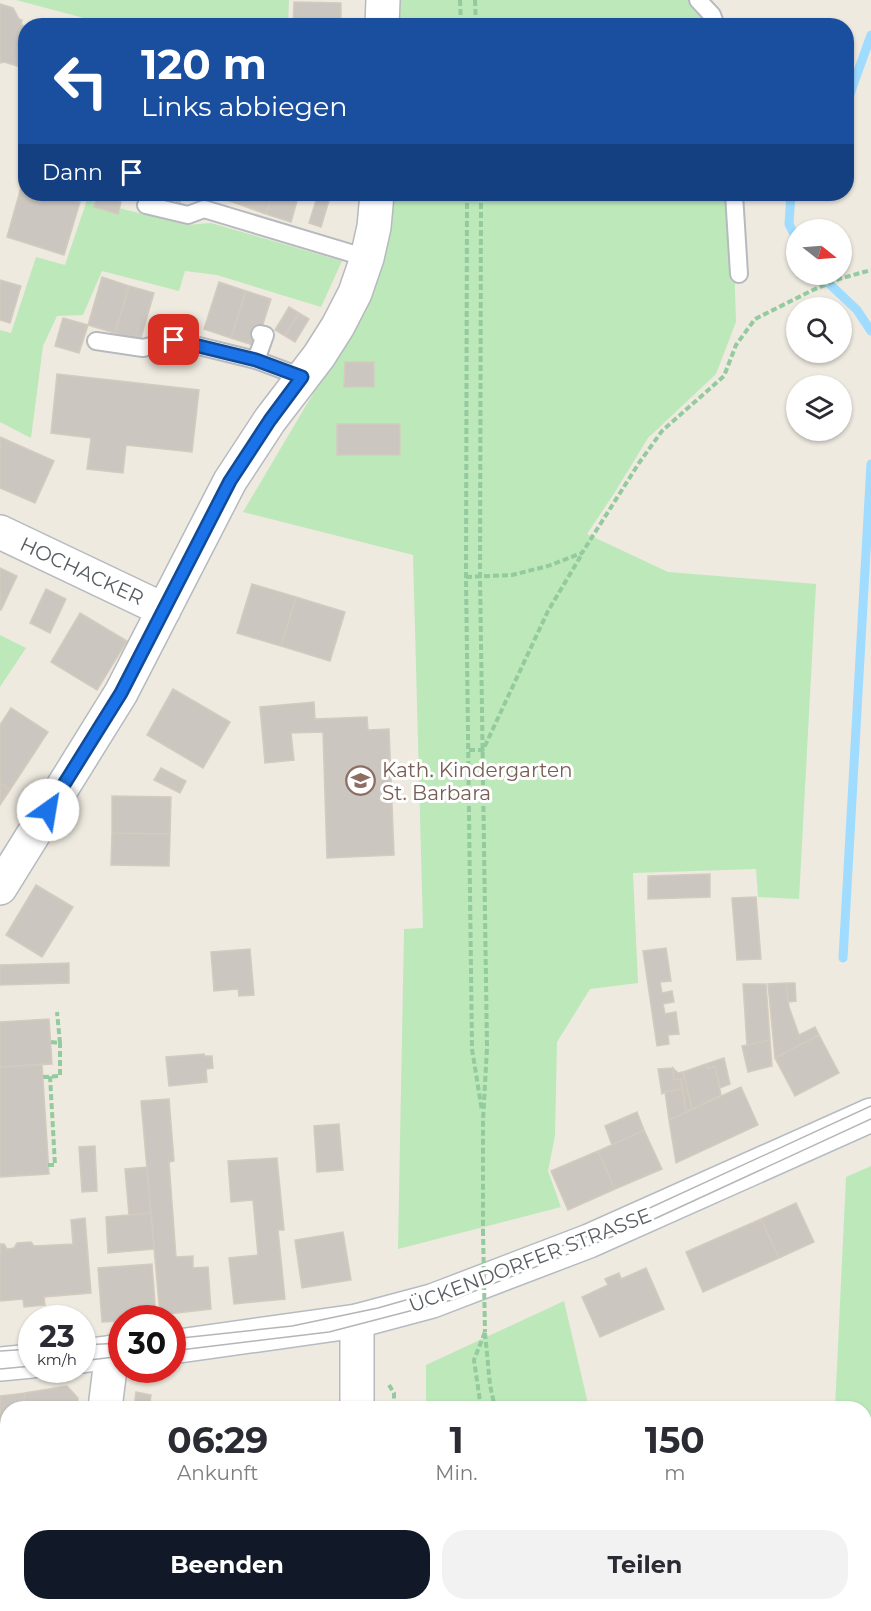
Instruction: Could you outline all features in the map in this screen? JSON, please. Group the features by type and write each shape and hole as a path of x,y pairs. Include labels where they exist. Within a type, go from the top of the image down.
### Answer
{"street":[{"path":"382,18 383,0"},
{"path":"0,888 121,693 230,481 270,420 319,356 338,326 355,293 367,258 376,201"},
{"name":"HOCHACKER","path":"0,532 164,610"},
{"name":"ÜCKENDORFER STRASSE","path":"186,1345 357,1321 432,1301 589,1241 871,1115"},
{"path":"357,1321 357,1401"},
{"path":"105,1353 105,1401"},
{"path":"0,1364 18,1362"}],"lane":[{"path":"698,0 713,18"},
{"path":"735,201 740,274"},
{"path":"146,204 188,215 204,209 367,258"},
{"path":"256,360 265,335 260,334"},
{"path":"96,341 143,348 174,340 256,360 302,377"}],"path":[{"path":"460,0 461,18"},
{"path":"475,0 476,18"},
{"path":"467,201 466,577 472,1049 483,1120"},
{"path":"481,201 480,576 487,1048 483,1120 483,1230 485,1332 493,1401"},
{"path":"483,750 548,611 582,553 662,431 724,376 736,345 755,319 839,279 871,270"},
{"path":"466,577 512,575 548,566 582,553"},
{"path":"469,750 483,750"},
{"path":"43,1077 60,1076 57,1012"},
{"path":"51,1042 60,1043"},
{"path":"48,1165 55,1165 50,1076"},
{"path":"480,1401 474,1360 485,1332"}],"green space":[{"path":"16,0 289,0 288,18 84,18"},
{"path":"395,0 708,0 718,18 394,18"},
{"path":"87,201 187,225 211,223 342,261 321,307 217,275 185,271 179,291 102,271 83,315 57,316 43,346 31,438 0,422 0,330 11,333 36,257 65,265"},
{"path":"389,201 732,201 736,322 716,374 648,438 587,534 668,572 816,584 799,899 758,897 756,869 633,873 638,983 590,989 557,1042 555,1136 548,1171 561,1207 398,1249 404,929 423,928 413,555 243,512 377,281 388,228"},
{"path":"0,635 26,648 0,687"},
{"path":"871,1166 871,1401 835,1401 846,1177"},
{"path":"564,1301 587,1401 426,1401 426,1365"}],"building":[{"path":"294,2 341,3 341,18 293,18"},
{"path":"0,4 13,8 18,18 18,66 0,63"},
{"path":"18,198 18,201 80,202 64,255 7,237"},
{"path":"96,201 121,202 118,214 94,207"},
{"path":"230,201 270,201 266,214"},
{"path":"270,201 297,201 291,222 266,214"},
{"path":"316,201 329,201 321,227 309,223"},
{"path":"102,277 129,286 115,333 88,325"},
{"path":"0,280 21,286 10,323 0,320"},
{"path":"219,282 246,291 231,338 204,329"},
{"path":"129,286 154,293 140,341 115,333"},
{"path":"246,291 271,299 256,346 231,338"},
{"path":"289,307 299,313 285,336 275,330"},
{"path":"299,313 309,319 295,342 285,336"},
{"path":"63,318 88,325 79,353 55,346"},
{"path":"345,362 374,362 374,387 344,387"},
{"path":"57,374 199,390 192,452 126,445 123,473 87,469 91,438 51,433"},
{"path":"337,424 400,424 400,455 337,455"},
{"path":"0,437 54,461 35,503 0,488"},
{"path":"0,568 17,576 1,610 0,610"},
{"path":"252,584 296,597 281,646 237,633"},
{"path":"46,589 66,599 50,633 30,623"},
{"path":"296,597 345,612 330,661 281,646"},
{"path":"80,613 127,641 97,690 51,662"},
{"path":"173,689 230,722 203,768 147,735"},
{"path":"314,702 315,719 367,717 368,730 389,729 394,855 327,858 323,732 291,733 294,760 265,763 260,707"},
{"path":"11,708 48,732 10,790 0,783 0,725"},
{"path":"161,768 186,781 180,793 154,780"},
{"path":"0,783 10,790 0,805"},
{"path":"112,796 171,797 170,834 112,833"},
{"path":"112,833 170,834 169,866 111,865"},
{"path":"710,874 710,897 648,899 648,876"},
{"path":"36,885 73,907 42,957 6,935"},
{"path":"756,897 761,959 737,960 732,898"},
{"path":"666,948 671,981 660,982 662,993 672,991 674,1002 663,1004 665,1014 676,1012 679,1034 668,1035 669,1044 657,1046 643,951"},
{"path":"250,949 254,995 239,996 238,989 214,991 211,952"},
{"path":"69,963 69,983 0,985 0,965"},
{"path":"786,983 789,1007 799,1035 815,1027 819,1035 775,1058 768,984"},
{"path":"786,983 795,983 796,1001 788,1002"},
{"path":"743,984 766,984 770,1040 747,1045"},
{"path":"49,1019 52,1064 0,1067 0,1022"},
{"path":"819,1035 839,1073 795,1096 775,1058"},
{"path":"770,1040 772,1066 748,1072 742,1046"},
{"path":"204,1054 212,1056 213,1068 206,1069 207,1082 169,1086 166,1057"},
{"path":"724,1058 730,1084 720,1088 715,1066 708,1069 706,1064"},
{"path":"42,1064 49,1174 0,1177 0,1067"},
{"path":"706,1064 708,1069 715,1066 721,1095 692,1109 683,1072"},
{"path":"673,1068 674,1080 681,1079 682,1089 662,1094 658,1069"},
{"path":"673,1068 678,1073 683,1072 692,1109 686,1112 681,1079 674,1080"},
{"path":"741,1087 758,1125 676,1163 669,1120"},
{"path":"683,1089 686,1112 669,1120 665,1092"},
{"path":"169,1099 174,1161 169,1162 176,1257 193,1256 193,1268 208,1267 211,1309 186,1312 186,1305 159,1305 141,1101"},
{"path":"637,1112 644,1130 612,1145 605,1126"},
{"path":"339,1124 343,1170 317,1172 314,1126"},
{"path":"644,1130 662,1169 615,1189 598,1151"},
{"path":"95,1146 97,1191 82,1192 79,1147"},
{"path":"598,1151 615,1189 568,1210 551,1171"},
{"path":"277,1158 284,1230 278,1230 285,1299 234,1304 229,1258 258,1255 253,1200 231,1202 228,1161"},
{"path":"147,1167 151,1213 129,1215 125,1169"},
{"path":"796,1203 814,1242 779,1258 761,1219"},
{"path":"151,1213 154,1249 108,1253 106,1217"},
{"path":"85,1218 91,1293 44,1297 45,1305 24,1305 23,1299 0,1301 0,1244 4,1244 7,1249 14,1248 17,1243 31,1242 34,1246 73,1244 71,1220"},
{"path":"761,1219 779,1258 703,1292 686,1252"},
{"path":"343,1232 351,1280 302,1288 295,1240"},
{"path":"152,1264 155,1305 108,1305 108,1322 102,1322 98,1268"},
{"path":"646,1268 664,1309 600,1337 582,1297 608,1285 605,1279 619,1273 621,1279"},
{"path":"67,1386 78,1398 78,1401 24,1401 25,1393"},
{"path":"136,1392 151,1395 150,1401 135,1401"},
{"path":"25,1393 24,1401 0,1401 0,1396"}],"waterway":[{"path":"854,83 871,35"},
{"path":"789,219 791,201"},
{"path":"831,285 857,310 871,331"},
{"path":"843,958 871,464"}],"tram line":[{"path":"186,1337 292,1326 378,1308 451,1287 591,1235 871,1106"},
{"path":"186,1349 329,1332 452,1300 639,1226 871,1119"},
{"path":"96,1344 108,1344"},
{"path":"0,1351 18,1350"},
{"path":"96,1359 108,1358"},
{"path":"0,1369 18,1367"}],"place":[{"name":"Kath. Kindergarten St. Barbara","path":"361,781"}],"route":[{"path":"48,810 121,693 230,481 270,420 302,377 256,360 174,340"}]}
